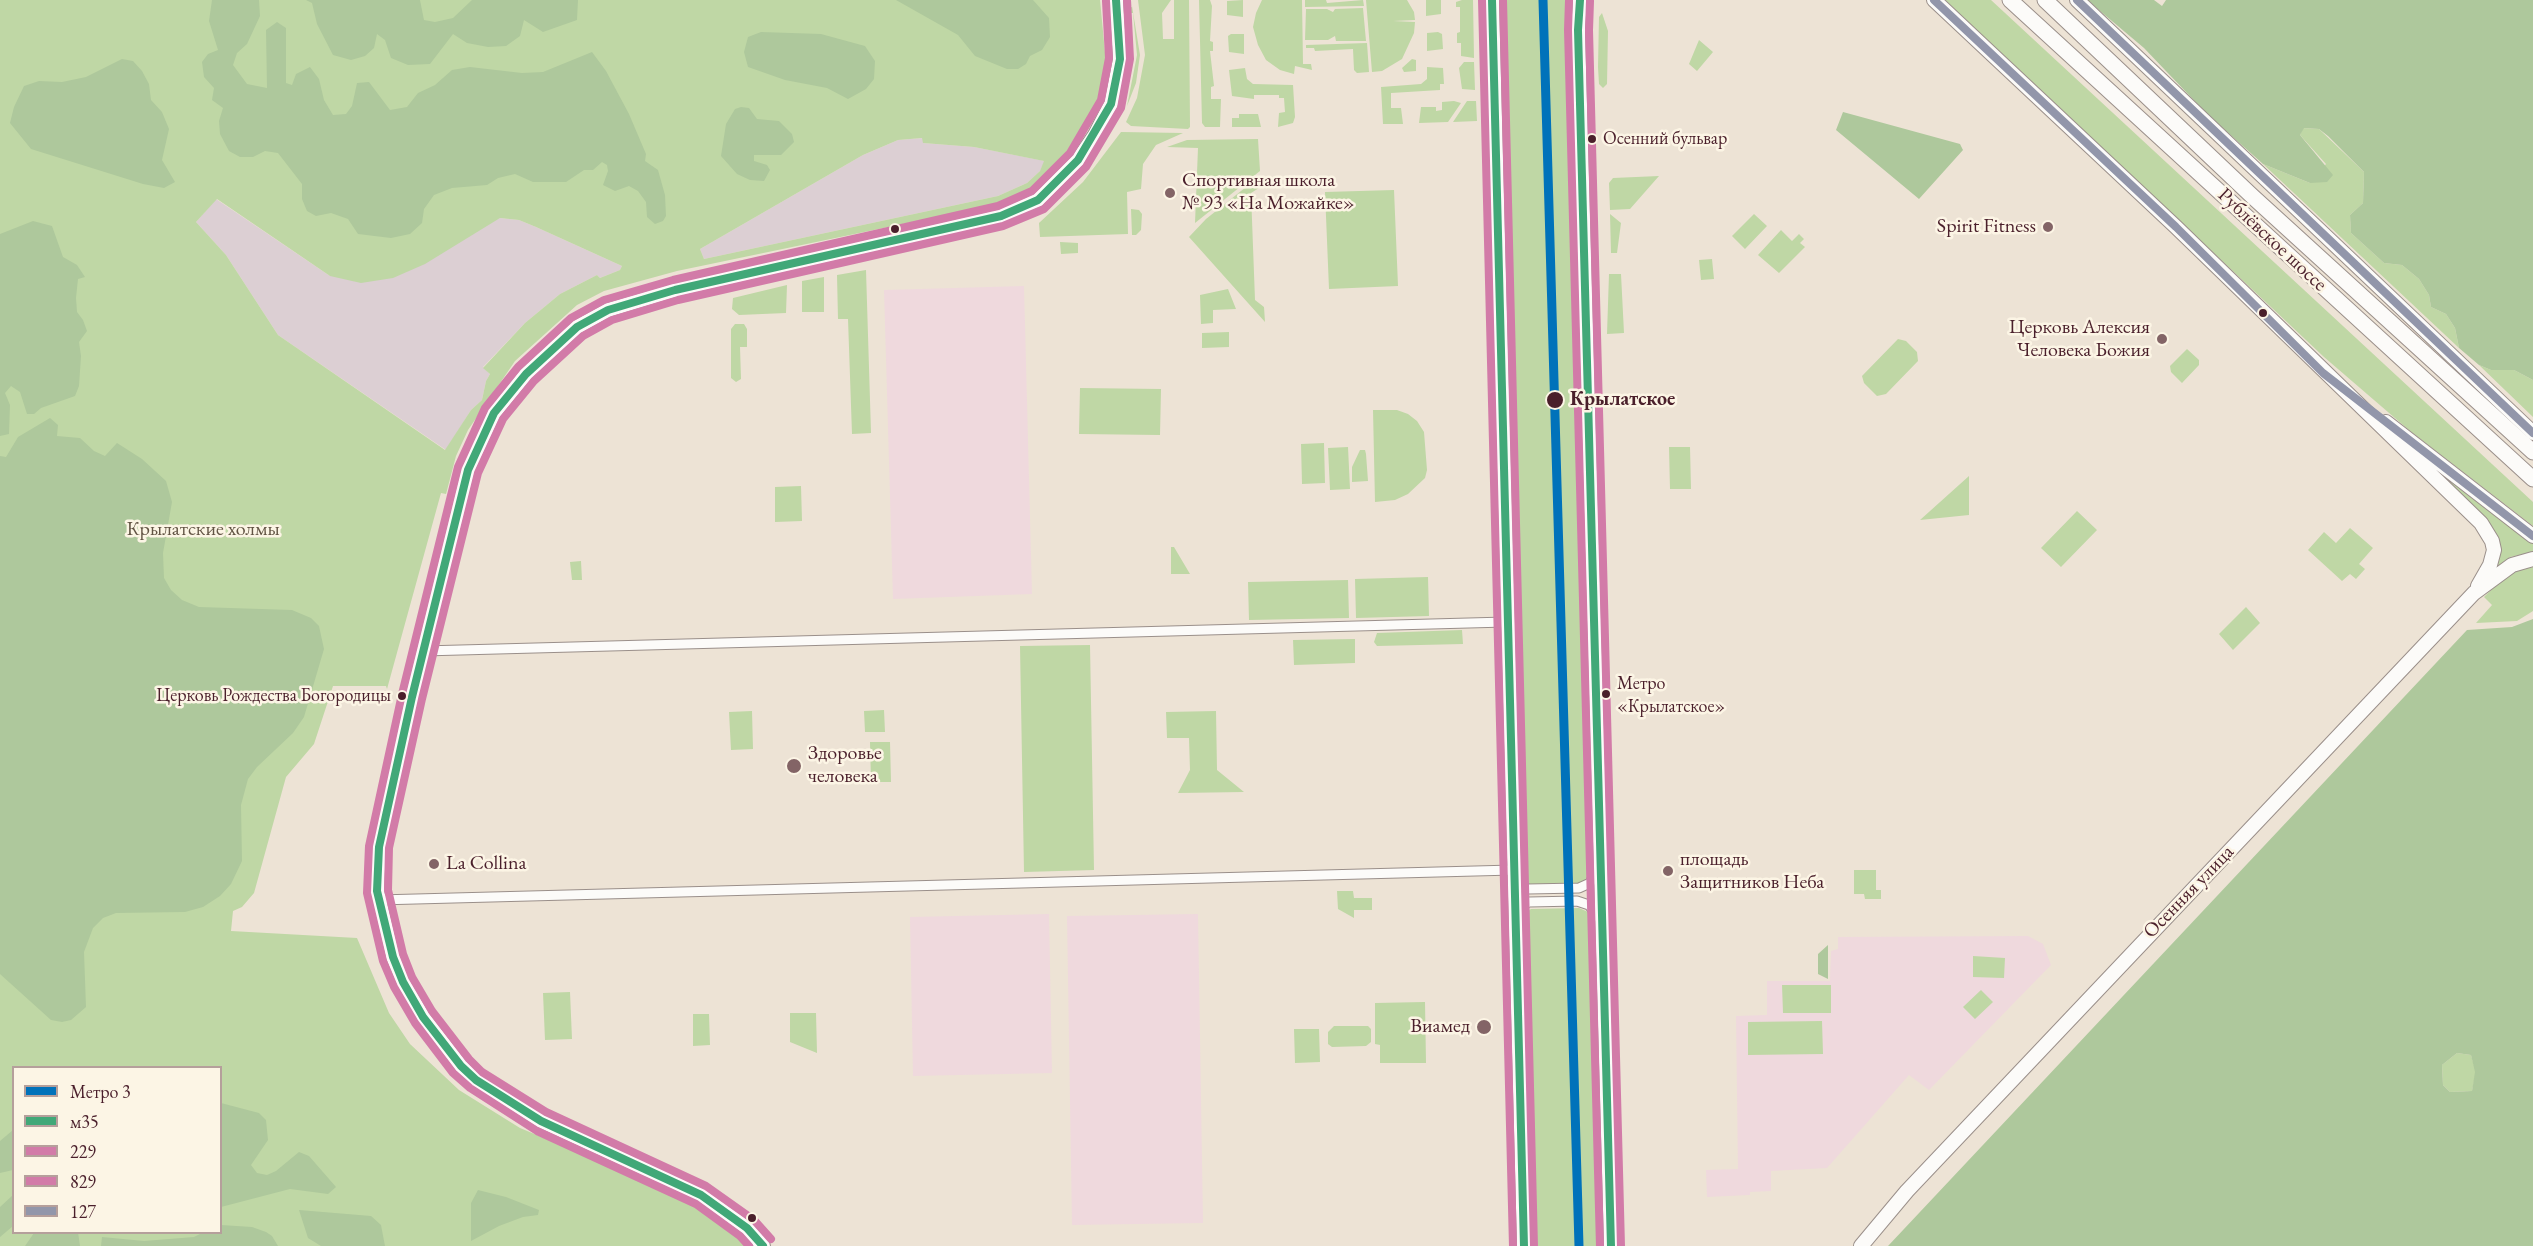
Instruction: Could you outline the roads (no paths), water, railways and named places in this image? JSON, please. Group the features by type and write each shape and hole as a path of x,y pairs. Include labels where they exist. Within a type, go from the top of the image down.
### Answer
{"main road":[{"name":"Рублёвское шоссе","path":"2010,0 2533,479"},
{"name":"Рублёвское шоссе","path":"2046,0 2252,196 2533,452"}],"street":[{"path":"763,1246 747,1228 701,1195 542,1121 492,1091 461,1066 423,1017 403,982 386,935 378,900 377,865 382,829 461,495 476,448 506,398 545,355 585,322 624,304 726,278 1001,216 1038,200 1078,160 1095,135 1111,104 1120,59 1116,0"},
{"path":"1492,0 1506,622 1524,1246"},
{"path":"1580,0 1578,30 1611,1246"},
{"path":"1934,0 2182,233 2487,531 2492,541 2493,558 2474,593"},
{"path":"2077,0 2533,433"},
{"path":"2323,373 2533,536"},
{"name":"Осенняя улица","path":"1861,1246 1907,1191 2474,593 2512,565 2533,559"},
{"path":"423,651 1506,622"},
{"path":"1513,871 1522,886 1528,889 1579,888 1590,884 1601,860"},
{"path":"378,900 1513,871"},
{"path":"1515,922 1517,910 1525,903 1577,902 1595,910 1603,930"}],"metro line":[{"name":"3","path":"1543,0 1579,1246"}],"place":[{"name":"Осенний бульвар","path":"1592,139"},
{"name":"Спортивная школа № 93 «На Можайке»","path":"1170,193"},
{"name":"Spirit Fitness","path":"2048,227"},
{"name":"Церковь Алексия Человека Божия","path":"2162,339"},
{"name":"Крылатское","path":"1555,400"},
{"name":"Метро «Крылатское»","path":"1606,694"},
{"name":"Церковь Рождества Богородицы","path":"402,696"},
{"name":"Здоровье человека","path":"794,766"},
{"name":"La Collina","path":"434,864"},
{"name":"площадь Защитников Неба","path":"1668,871"},
{"name":"Виамед","path":"1484,1027"}],"park label":[{"name":"Крылатские холмы","path":"203,530"}]}
